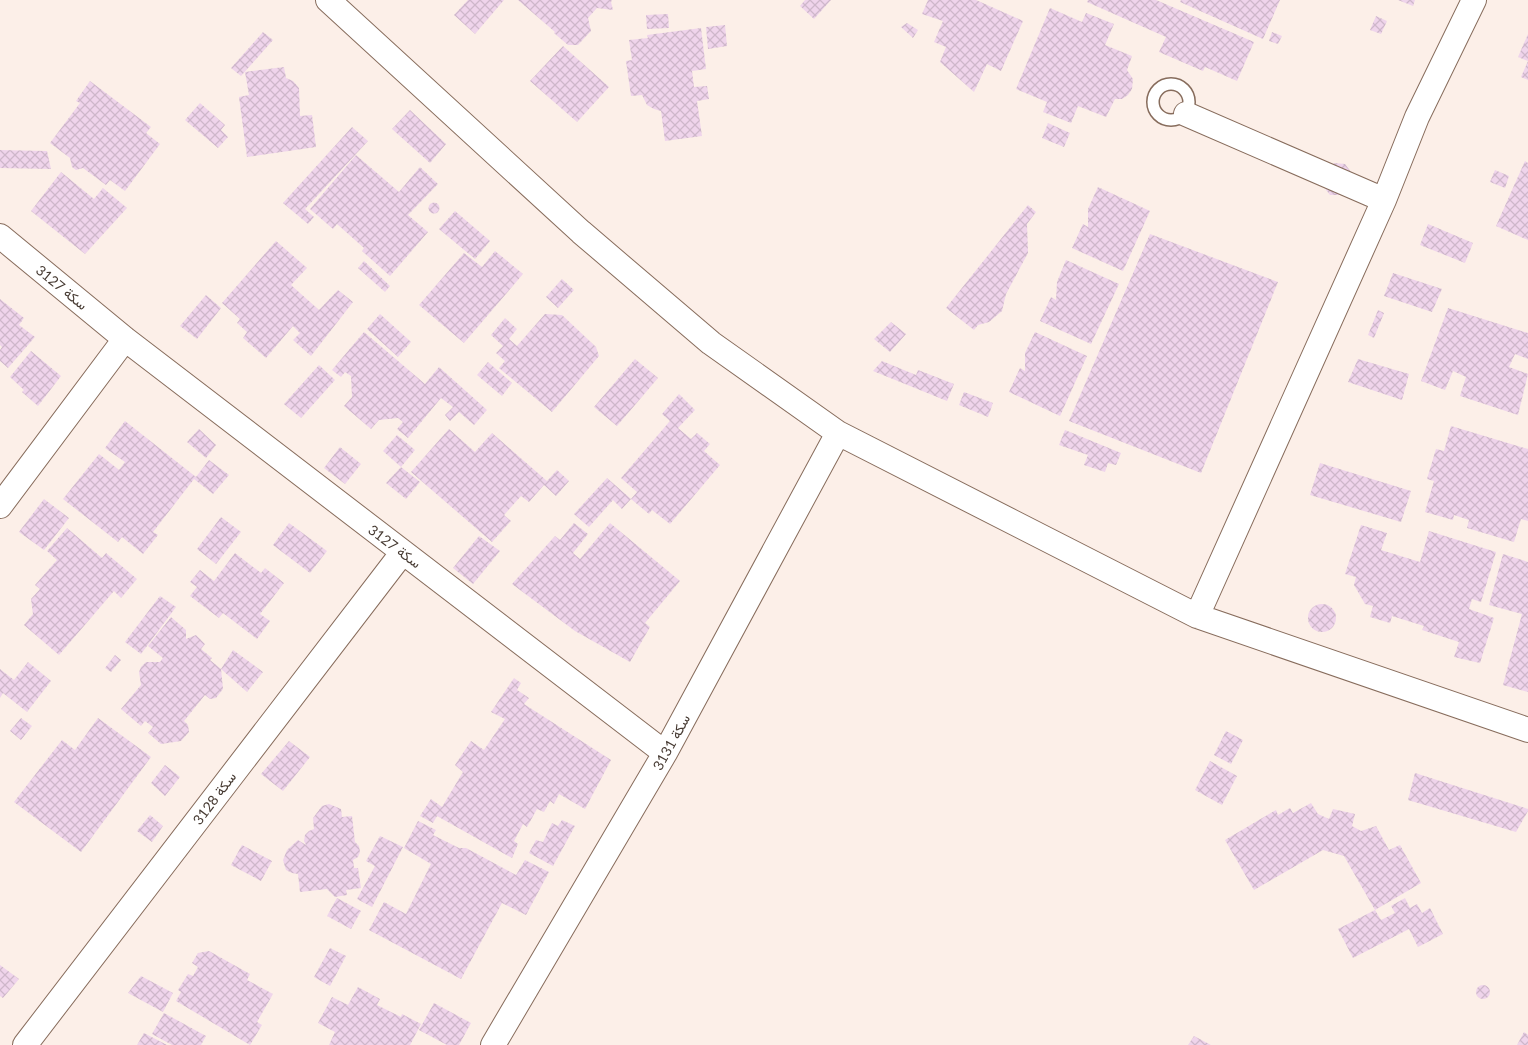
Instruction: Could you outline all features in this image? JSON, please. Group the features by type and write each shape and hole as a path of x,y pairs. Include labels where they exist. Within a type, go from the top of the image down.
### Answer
{"street":[{"path":"328,0 581,232 711,343 838,433 1197,616 1528,730"},
{"path":"1197,616 1384,200 1417,117 1474,0"},
{"path":"1186,114 1384,200"},
{"name":"سكة 3127","path":"0,236 125,339 665,753"},
{"path":"0,506 125,339"},
{"name":"سكة 3131","path":"492,1045 665,753 838,433"},
{"name":"سكة 3128","path":"25,1045 403,552"}],"building":[{"path":"468,0 504,0 475,34 454,15"},
{"path":"518,0 612,0 613,10 597,8 588,18 591,31 578,45 568,45"},
{"path":"805,0 831,0 814,19 800,6"},
{"path":"928,0 976,0 1023,21 1001,71 987,64 974,92 940,62 946,47 934,42 943,21 922,14"},
{"path":"1088,0 1156,0 1254,42 1237,81 1205,67 1203,71 1159,52 1166,37 1087,2"},
{"path":"1181,0 1280,0 1263,39 1180,2"},
{"path":"1398,0 1415,0 1413,6"},
{"path":"1050,8 1082,22 1086,13 1114,24 1105,45 1132,56 1127,70 1133,79 1132,89 1122,99 1115,99 1106,117 1078,106 1071,123 1043,112 1047,102 1016,89"},
{"path":"668,14 669,28 647,29 646,15"},
{"path":"1376,16 1387,21 1381,34 1370,30"},
{"path":"907,23 918,30 913,38 901,27"},
{"path":"725,25 727,46 708,49 706,27"},
{"path":"701,28 706,69 692,71 694,87 707,86 709,99 697,101 702,136 665,141 661,111 647,105 642,95 631,96 626,61 632,60 629,40 648,38 647,35"},
{"path":"263,32 273,40 241,76 231,68"},
{"path":"1272,32 1282,36 1278,44 1269,41"},
{"path":"1528,34 1528,61 1518,57"},
{"path":"563,46 609,87 577,122 530,81"},
{"path":"1528,61 1528,80 1521,77"},
{"path":"284,67 286,78 293,81 299,88 300,116 312,115 316,147 247,157 239,97 249,95 245,72"},
{"path":"90,81 151,127 146,133 160,144 125,191 110,180 106,185 83,168 76,170 72,167 70,158 50,143 80,103 76,101"},
{"path":"200,103 225,125 221,130 228,137 218,148 185,120"},
{"path":"410,110 446,144 430,163 392,129"},
{"path":"1048,123 1070,133 1064,147 1042,138"},
{"path":"352,127 368,141 305,209 314,217 308,224 283,203"},
{"path":"0,150 47,151 51,169 0,168"},
{"path":"356,155 399,192 420,167 438,184 408,215 428,232 390,276 362,251 364,248 337,224 333,229 310,209"},
{"path":"1525,161 1528,163 1528,240 1496,226"},
{"path":"1334,163 1345,164 1351,172 1340,195 1330,195 1323,186"},
{"path":"1495,170 1509,176 1505,188 1490,182"},
{"path":"61,172 94,199 103,188 127,208 85,254 31,211"},
{"path":"1098,187 1150,211 1123,271 1072,248 1083,224 1088,227 1088,209"},
{"path":"434,202 440,208 434,214 428,208"},
{"path":"1028,205 1036,212 1027,224 1028,253 1006,294 1002,311 989,322 978,325 974,330 946,308"},
{"path":"455,211 490,241 475,259 439,229"},
{"path":"1428,224 1473,243 1465,263 1420,245"},
{"path":"1150,234 1278,282 1201,473 1069,421"},
{"path":"276,241 307,268 291,285 319,310 338,290 353,302 311,356 293,340 300,333 293,326 266,358 243,338 247,332 237,323 240,319 222,303"},
{"path":"495,251 523,274 464,343 419,305 464,253 482,267"},
{"path":"1066,260 1119,284 1091,344 1040,321 1051,297 1056,300 1057,282"},
{"path":"364,261 390,286 385,292 358,268"},
{"path":"1393,273 1442,289 1432,312 1384,296"},
{"path":"562,279 574,290 558,308 546,297"},
{"path":"206,295 221,308 197,339 180,326"},
{"path":"0,299 24,318 19,325 35,337 8,368 0,361 0,350 2,347 0,345"},
{"path":"1448,308 1528,333 1528,359 1515,354 1509,367 1528,374 1518,415 1460,396 1466,377 1453,371 1445,390 1421,381"},
{"path":"1378,310 1384,313 1374,338 1368,335"},
{"path":"380,314 411,342 398,357 367,329"},
{"path":"545,314 562,315 596,347 599,356 552,412 499,368 505,361 496,353 503,346 491,335 505,318 517,329 509,339 517,346"},
{"path":"891,322 906,334 890,352 874,339"},
{"path":"364,332 425,384 439,367 487,410 474,425 459,412 450,421 445,415 453,407 441,398 408,438 397,429 403,422 398,418 379,420 371,429 344,406 352,397 351,376 345,372 341,377 332,370"},
{"path":"1035,332 1087,356 1060,416 1009,392 1020,368 1025,371 1025,353"},
{"path":"31,351 61,376 38,406 22,392 24,390 10,377"},
{"path":"635,359 658,378 617,426 594,407"},
{"path":"1358,359 1409,374 1402,400 1348,382"},
{"path":"882,361 916,375 918,370 954,384 947,401 873,371"},
{"path":"488,362 512,383 502,396 477,375"},
{"path":"319,365 335,380 301,418 284,404"},
{"path":"964,392 993,403 988,417 959,405"},
{"path":"679,394 695,410 678,428 691,439 697,433 710,444 704,451 720,465 670,524 652,510 649,514 631,499 637,492 621,478 670,421 662,414"},
{"path":"125,421 196,477 209,460 229,475 213,494 194,479 153,532 158,535 143,554 122,537 118,542 63,499 99,454 119,470 125,462 105,448"},
{"path":"1451,426 1528,449 1528,521 1521,519 1514,542 1467,528 1469,520 1454,515 1453,520 1425,512 1434,481 1427,479 1436,449 1444,451"},
{"path":"199,429 216,445 206,458 187,442"},
{"path":"449,429 475,452 492,433 547,481 557,470 569,481 556,496 544,485 529,502 521,496 504,515 511,521 492,542 411,472"},
{"path":"1065,430 1121,453 1116,465 1108,463 1105,472 1084,465 1088,455 1059,445"},
{"path":"397,435 415,450 401,467 383,451"},
{"path":"340,447 361,464 345,484 324,468"},
{"path":"1320,463 1411,491 1401,522 1310,495"},
{"path":"401,467 420,482 406,499 386,483"},
{"path":"607,478 631,499 622,509 613,500 589,527 574,514"},
{"path":"44,499 69,518 44,550 19,532"},
{"path":"221,517 241,532 216,564 197,549"},
{"path":"289,523 327,551 310,573 273,545"},
{"path":"574,523 588,534 573,553 580,559 610,523 680,581 645,623 650,627 630,662 575,631 512,584 555,536 560,540"},
{"path":"1361,525 1387,533 1381,550 1420,562 1429,531 1496,552 1481,602 1472,599 1469,609 1494,618 1480,663 1454,657 1459,642 1422,630 1424,626 1392,616 1390,623 1370,617 1373,606 1365,604 1354,585 1356,577 1345,574"},
{"path":"67,528 102,558 106,553 137,579 121,598 114,591 59,655 24,625 33,614 31,599 40,589 35,585 57,560 47,551"},
{"path":"479,536 500,551 473,584 453,568"},
{"path":"235,553 261,573 265,568 284,583 260,614 270,621 257,639 223,613 219,618 190,596 197,587 190,582 200,570 214,581"},
{"path":"1503,554 1528,562 1528,692 1503,685 1522,614 1489,605"},
{"path":"160,596 176,607 141,654 125,642"},
{"path":"1322,604 1332,608 1336,618 1332,628 1322,632 1312,628 1308,618 1312,608"},
{"path":"171,617 186,630 186,639 196,635 205,644 201,649 221,669 223,689 216,698 210,699 205,695 184,721 188,725 189,732 181,741 161,744 148,733 153,727 145,721 141,726 121,709 141,685 139,672 141,667 146,662 160,662 163,658 148,646"},
{"path":"233,650 263,672 247,692 221,669"},
{"path":"115,655 121,660 111,672 105,668"},
{"path":"28,662 51,681 27,712 3,693 0,698 0,669 14,680"},
{"path":"514,678 521,683 517,690 529,698 524,704 611,760 585,809 559,794 554,804 550,801 544,812 537,809 527,827 523,824 514,841 518,844 512,858 437,816 433,823 420,816 431,799 442,807 463,772 455,765 471,741 484,750 505,719 491,712"},
{"path":"21,718 32,726 21,740 10,731"},
{"path":"98,718 151,757 81,852 14,802 62,740 75,750"},
{"path":"1226,731 1243,740 1231,764 1214,755"},
{"path":"289,741 310,757 283,791 261,774"},
{"path":"1210,761 1237,776 1222,805 1195,790"},
{"path":"165,765 180,777 165,796 151,783"},
{"path":"1415,773 1528,809 1528,811 1516,832 1408,800"},
{"path":"1311,803 1318,814 1329,819 1333,809 1355,814 1352,826 1361,831 1376,826 1389,850 1400,845 1421,883 1375,910 1344,856 1323,850 1254,890 1225,840 1276,810 1278,815 1290,808 1293,813"},
{"path":"329,804 341,809 342,817 352,816 355,842 359,846 360,852 358,857 353,860 354,868 358,868 361,888 346,890 347,895 335,897 327,889 300,892 298,874 286,870 283,860 287,850 298,840 306,845 304,841 305,835 314,829 313,818 322,806"},
{"path":"150,815 163,826 152,842 137,831"},
{"path":"562,820 575,826 553,866 529,853 536,840 543,842 552,823 558,826"},
{"path":"418,821 436,830 433,835 459,848 466,848 516,875 525,860 549,872 526,915 502,903 461,979 369,930 384,902 406,914 431,864 404,848"},
{"path":"380,836 403,847 372,907 357,899 375,866 366,861"},
{"path":"242,845 272,861 261,881 231,865"},
{"path":"337,898 361,911 351,929 327,916"},
{"path":"1405,898 1410,908 1417,904 1422,913 1430,908 1443,934 1418,947 1409,929 1353,958 1338,929 1375,910 1381,920 1395,913 1391,906"},
{"path":"330,948 346,956 330,986 314,977"},
{"path":"209,951 250,974 247,980 273,994 257,1022 262,1025 250,1045 176,1001 181,992 178,990 188,974 193,976 198,967 192,963 198,953"},
{"path":"0,965 19,979 3,998 0,996"},
{"path":"141,976 173,993 163,1012 128,993"},
{"path":"1480,985 1486,985 1490,992 1486,999 1480,999 1476,995 1476,989"},
{"path":"358,987 380,999 377,1005 401,1017 402,1014 421,1024 410,1045 329,1045 335,1032 318,1023 332,997 348,1005"},
{"path":"434,1003 471,1023 459,1045 447,1045 419,1030"},
{"path":"164,1013 206,1036 201,1045 172,1045 152,1034"},
{"path":"1524,1032 1528,1035 1528,1045 1517,1045"},
{"path":"144,1033 167,1045 137,1045"},
{"path":"1194,1036 1211,1045 1188,1045"}]}
